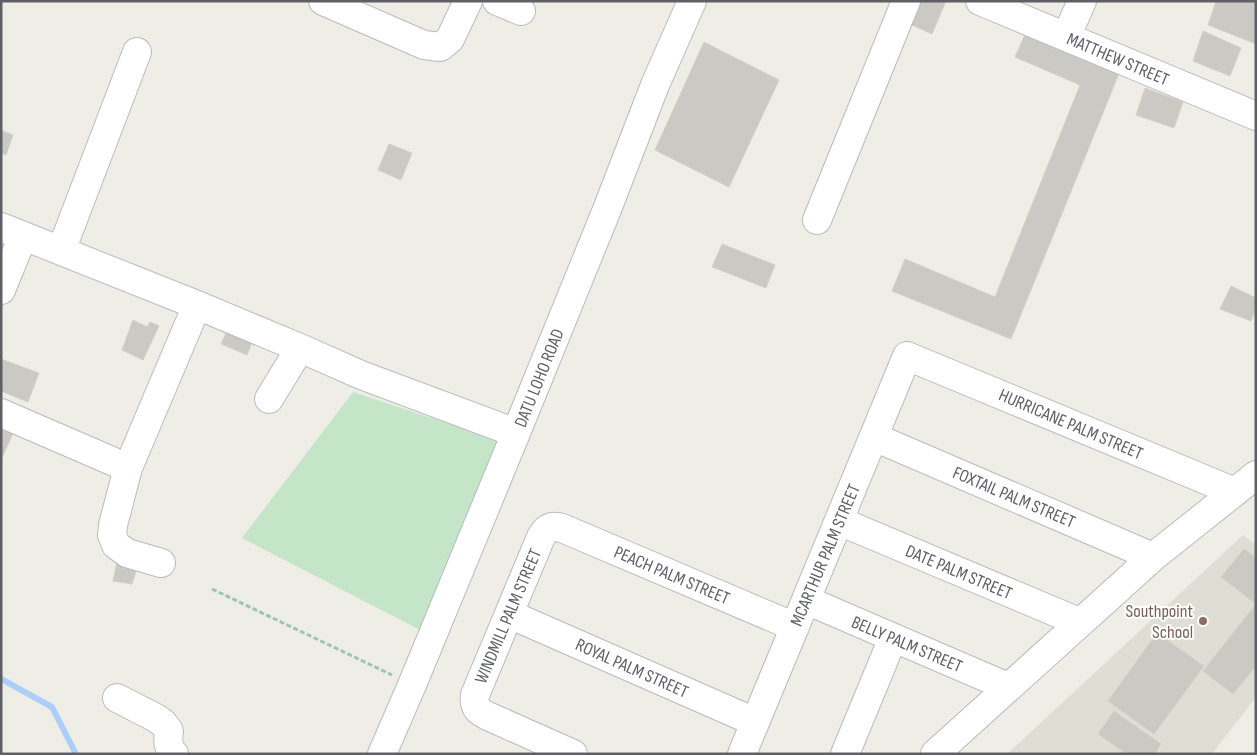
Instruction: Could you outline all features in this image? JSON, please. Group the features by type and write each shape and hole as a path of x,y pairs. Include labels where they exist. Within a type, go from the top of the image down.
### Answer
{"street":[{"path":"323,1 367,10 424,45 440,47 450,39 468,1"},
{"name":"DATU LOHO ROAD","path":"382,754 605,216 655,85 692,1"},
{"path":"817,220 906,1"},
{"name":"MATTHEW STREET","path":"980,1 1256,116"},
{"path":"1066,37 1082,1"},
{"path":"61,251 137,52"},
{"path":"1,290 12,232 197,305 361,375 516,433"},
{"path":"161,563 127,553 116,545 112,535 113,525 128,468 197,305"},
{"path":"269,398 300,348"},
{"name":"MCARTHUR PALM STREET","path":"742,754 907,356"},
{"name":"HURRICANE PALM STREET","path":"907,356 1235,492"},
{"path":"1,413 128,468"},
{"name":"FOXTAIL PALM STREET","path":"874,437 1153,557"},
{"path":"935,754 1153,557 1256,475"},
{"name":"DATE PALM STREET","path":"839,521 1080,622"},
{"name":"PEACH PALM STREET","path":"549,527 556,526 562,528 795,627"},
{"name":"WINDMILL PALM STREET","path":"549,527 541,537 475,695 474,702 476,708 490,717 573,754"},
{"name":"BELLY PALM STREET","path":"806,600 1008,687"},
{"name":"ROYAL PALM STREET","path":"509,614 755,722"},
{"path":"845,754 893,638"},
{"path":"117,698 163,723 169,732 168,742 171,752 174,754"}],"path":[{"path":"212,589 412,685"}],"shaded area":[{"name":"Southpoint School","path":"1243,535 1256,545 1256,697 1212,754 1007,754"}],"green space":[{"path":"353,392 501,441 420,630 242,538"}],"building":[{"path":"922,1 946,1 932,34 912,25"},
{"path":"1216,1 1256,1 1256,44 1208,25"},
{"path":"1203,31 1241,48 1230,76 1193,61"},
{"path":"1026,32 1120,71 1011,339 892,291 905,259 995,297 1080,85 1015,57"},
{"path":"704,42 779,80 729,187 655,150"},
{"path":"1145,88 1183,102 1174,128 1136,115"},
{"path":"1,130 13,135 6,155 1,153"},
{"path":"389,144 412,153 401,180 378,170"},
{"path":"722,244 775,265 766,288 712,267"},
{"path":"1231,286 1256,298 1256,308 1251,321 1220,309"},
{"path":"133,320 147,327 150,322 159,326 143,360 122,350"},
{"path":"227,331 252,342 247,355 221,344"},
{"path":"1,359 39,373 28,402 1,391"},
{"path":"1,428 13,433 1,460"},
{"path":"1244,549 1256,558 1256,604 1221,577"},
{"path":"118,557 138,565 132,584 113,581"},
{"path":"1256,604 1256,666 1233,694 1203,671"},
{"path":"1157,633 1204,666 1154,734 1108,701"},
{"path":"1114,711 1161,744 1155,754 1127,754 1098,734"}],"waterway":[{"path":"1,679 52,707 76,754"}],"place":[{"name":"Southpoint School","path":"1203,621"}]}
